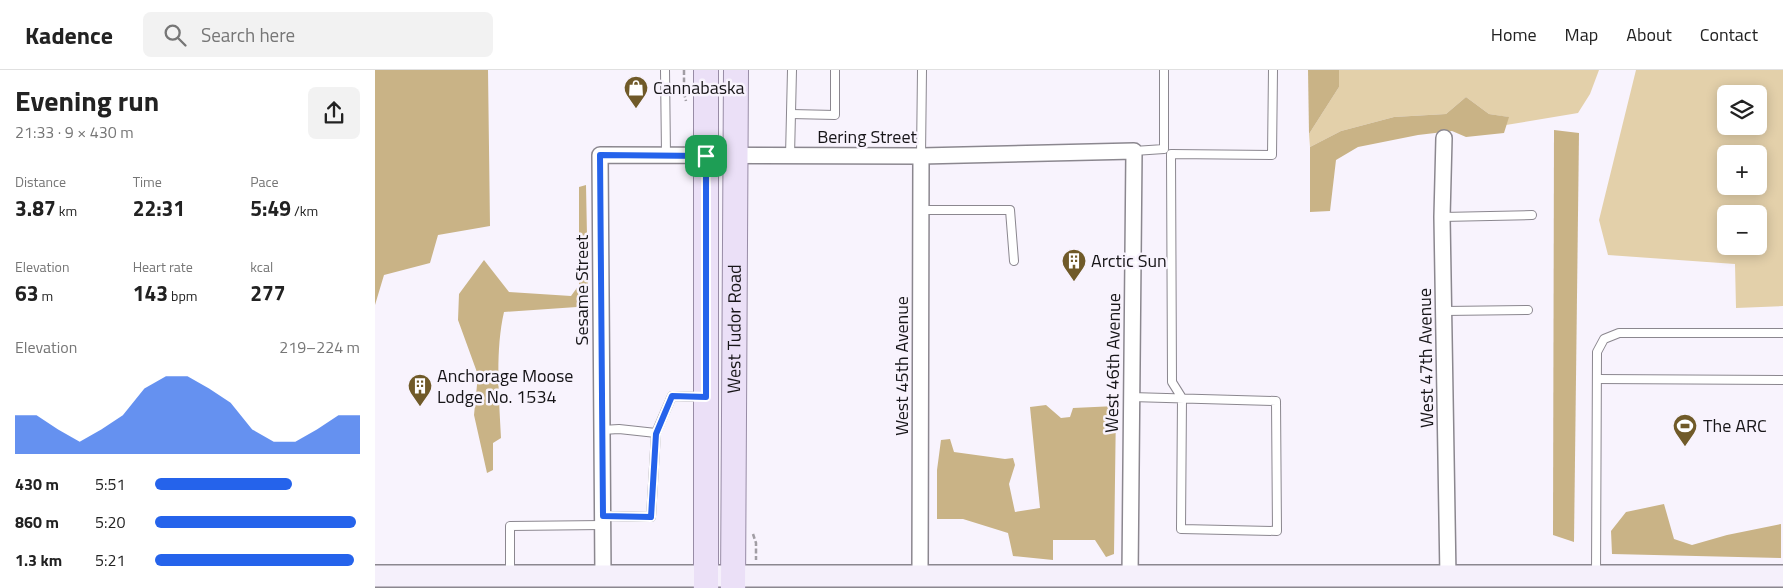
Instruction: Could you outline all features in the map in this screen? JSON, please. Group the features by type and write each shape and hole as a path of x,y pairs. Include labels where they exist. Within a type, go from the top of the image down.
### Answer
{"main road":[{"name":"West Tudor Road","path":"706,70 706,582"},
{"name":"West Tudor Road","path":"733,582 736,70"},
{"path":"375,576 603,575 733,582 920,576 1783,576"}],"street":[{"name":"West 47th Avenue","path":"1444,138 1442,217 1448,577"},
{"name":"Bering Street","path":"600,155 921,156 1134,151"},
{"name":"West 46th Avenue","path":"1130,576 1134,151"},
{"name":"Sesame Street","path":"600,155 603,575"},
{"name":"West 45th Avenue","path":"920,576 921,156"}],"lane":[{"path":"665,70 666,156"},
{"path":"791,156 792,70"},
{"path":"791,114 835,115 835,70"},
{"path":"921,156 923,70"},
{"path":"1164,70 1164,149"},
{"path":"1134,151 1164,149 1171,154 1272,155 1273,70"},
{"path":"1131,397 1181,398 1277,401 1277,531 1181,529 1181,398 1172,382 1171,154"},
{"path":"921,210 1010,210 1014,262"},
{"path":"1442,217 1532,215"},
{"path":"1444,311 1528,310"},
{"path":"1596,576 1597,352 1604,339 1619,333 1783,333"},
{"path":"1597,379 1783,380"},
{"path":"510,576 510,526 651,517 656,434 672,396 706,397"},
{"path":"602,430 619,429 656,434"}],"shaded area":[{"path":"375,70 488,70 490,226 438,235 430,263 384,275 375,305"},
{"path":"1308,70 1339,70 1339,87 1309,134"},
{"path":"1339,70 1599,70 1590,94 1578,113 1506,125 1508,117 1489,114 1466,97 1446,114 1394,117 1341,131 1310,147 1309,134 1339,87"},
{"path":"1636,70 1783,70 1783,306 1736,308 1735,264 1608,255 1599,220"},
{"path":"1466,97 1489,114 1509,117 1504,133 1466,137 1452,131 1418,135 1358,147 1336,160 1330,211 1310,212 1310,147 1341,131 1394,117 1446,114"},
{"path":"1554,130 1579,133 1574,542 1553,535"},
{"path":"586,185 588,287 586,311 577,307 504,312 499,343 501,438 493,443 493,470 487,473 474,415 478,375 458,320 459,294 484,260 509,292 571,296 579,285 579,187"},
{"path":"1046,405 1061,418 1070,417 1073,408 1116,406 1114,554 1106,557 1095,540 1053,540 1053,560 1013,556 1008,533 963,519 937,519 937,470 941,440 950,439 954,452 1005,459 1013,458 1015,465 1009,484 1015,512 1040,508 1030,407"},
{"path":"1664,504 1674,539 1692,545 1727,535 1781,524 1781,558 1612,554 1611,531 1626,512"}],"place":[{"name":"Cannabaska","path":"636,109"},
{"name":"Arctic Sun","path":"1074,282"},
{"name":"Anchorage Moose Lodge No. 1534","path":"420,407"},
{"name":"The ARC","path":"1685,447"}],"route":[{"path":"600,155 706,156 706,397 672,396 656,434 651,517 603,516 600,155"}]}
